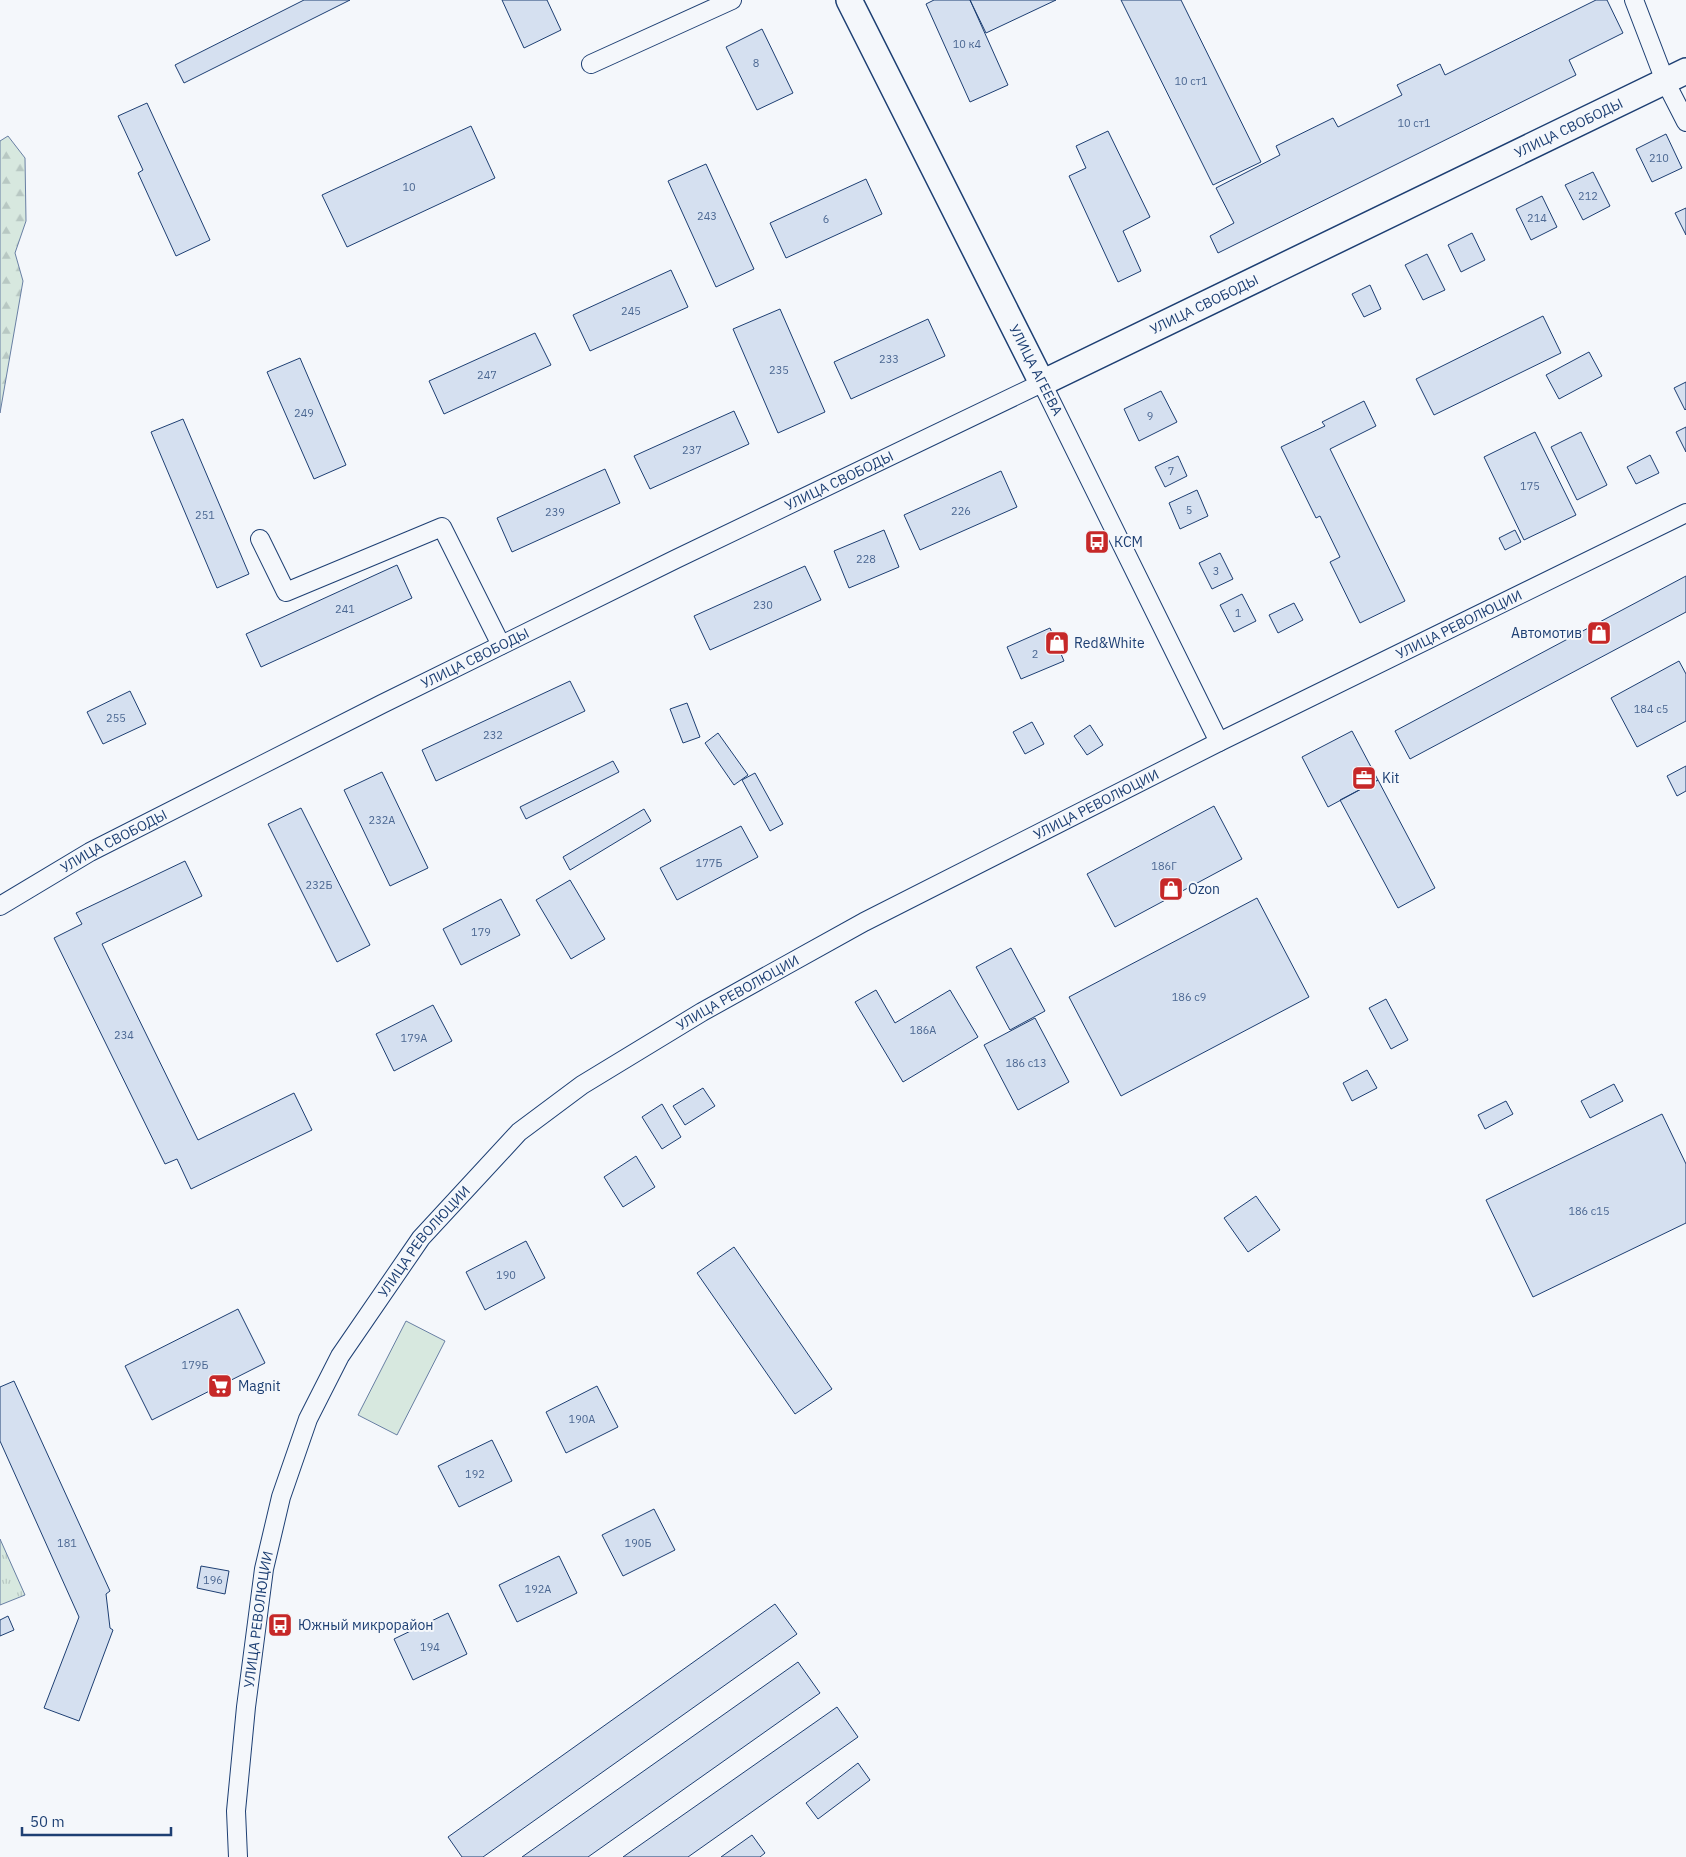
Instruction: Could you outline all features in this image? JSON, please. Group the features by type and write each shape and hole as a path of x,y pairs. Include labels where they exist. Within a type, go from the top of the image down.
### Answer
{"street":[{"path":"591,64 732,0"},
{"name":"УЛИЦА АГЕЕВА","path":"849,0 1042,383 1219,742"},
{"path":"1634,0 1676,76 1686,122"},
{"name":"УЛИЦА СВОБОДЫ","path":"0,906 90,852 501,645 1676,76"},
{"name":"УЛИЦА РЕВОЛЮЦИИ","path":"238,1857 236,1811 246,1707 264,1569 281,1497 308,1419 340,1356 421,1238 519,1132 582,1086 702,1012 864,922 1219,742 1686,513"},
{"path":"260,539 286,592 442,527 501,645"}],"green space":[{"path":"8,136 25,158 26,221 15,253 23,281 0,413 0,141"},
{"path":"406,1321 445,1341 397,1435 358,1415"},
{"path":"0,1539 25,1595 0,1605"}],"building":[{"path":"304,0 350,0 184,83 175,65"},
{"path":"502,0 547,0 561,30 524,48"},
{"path":"934,0 970,0 1008,85 970,102 926,4"},
{"path":"970,0 1056,0 986,33"},
{"path":"1121,0 1181,0 1261,162 1213,185"},
{"path":"1596,0 1607,0 1623,33 1569,60 1576,75 1218,253 1210,236 1234,223 1216,188 1280,155 1276,146 1333,118 1338,127 1402,95 1397,85 1440,64 1445,75"},
{"path":"762,29 793,93 757,110 726,47"},
{"path":"147,103 210,240 176,256 138,173 143,170 118,116"},
{"path":"471,126 495,178 347,247 322,195"},
{"path":"1108,131 1150,217 1123,231 1141,271 1118,282 1069,176 1086,168 1076,146"},
{"path":"1666,134 1682,168 1652,182 1636,149"},
{"path":"706,164 754,269 716,287 668,181"},
{"path":"1593,172 1610,206 1583,220 1565,185"},
{"path":"866,179 882,214 786,258 770,223"},
{"path":"1542,196 1557,227 1531,240 1516,209"},
{"path":"1686,208 1686,235 1675,213"},
{"path":"1472,233 1485,260 1461,272 1448,245"},
{"path":"1427,254 1445,290 1423,300 1405,265"},
{"path":"671,270 688,307 590,351 573,315"},
{"path":"1370,285 1381,309 1364,317 1352,294"},
{"path":"780,309 825,412 778,433 733,329"},
{"path":"1543,316 1561,353 1434,415 1416,379"},
{"path":"928,319 945,356 851,399 834,362"},
{"path":"535,333 551,365 444,414 429,381"},
{"path":"1589,352 1602,376 1559,399 1546,375"},
{"path":"300,358 346,465 314,479 267,372"},
{"path":"1686,382 1686,409 1685,410 1674,388"},
{"path":"1161,391 1177,422 1139,441 1124,409"},
{"path":"1364,401 1376,426 1330,449 1405,601 1360,623 1330,562 1340,557 1320,516 1316,518 1281,447 1325,426 1322,422"},
{"path":"734,411 749,444 650,489 634,456"},
{"path":"183,419 249,574 217,588 151,432"},
{"path":"1686,427 1686,452 1676,432"},
{"path":"1535,432 1576,515 1524,540 1484,457"},
{"path":"1581,432 1607,485 1577,500 1551,447"},
{"path":"1650,455 1659,473 1636,484 1627,467"},
{"path":"1178,456 1187,476 1165,487 1155,467"},
{"path":"605,469 620,503 512,552 497,518"},
{"path":"1001,471 1017,507 920,550 904,515"},
{"path":"1197,490 1208,516 1180,529 1169,503"},
{"path":"884,530 899,567 849,588 834,551"},
{"path":"1515,530 1521,542 1505,550 1499,538"},
{"path":"1220,553 1233,579 1212,589 1199,563"},
{"path":"397,565 412,598 261,667 246,634"},
{"path":"805,566 821,600 710,650 694,616"},
{"path":"1686,576 1686,612 1410,759 1395,731"},
{"path":"1242,594 1256,621 1234,632 1220,605"},
{"path":"1294,603 1303,620 1278,633 1269,615"},
{"path":"1050,628 1064,661 1021,679 1007,647"},
{"path":"1679,661 1686,674 1686,721 1637,747 1611,698"},
{"path":"570,681 585,711 436,781 422,750"},
{"path":"130,691 146,724 103,744 87,712"},
{"path":"687,703 700,737 683,743 670,709"},
{"path":"1032,722 1044,744 1025,754 1013,732"},
{"path":"1090,725 1103,745 1087,755 1074,736"},
{"path":"1352,731 1378,780 1328,807 1302,757"},
{"path":"718,733 748,775 734,785 705,743"},
{"path":"613,761 619,772 526,819 520,807"},
{"path":"1686,766 1686,791 1677,796 1667,776"},
{"path":"382,772 428,868 390,886 344,790"},
{"path":"755,773 783,824 770,831 742,780"},
{"path":"1378,780 1435,888 1398,908 1340,800"},
{"path":"1214,806 1242,859 1115,927 1087,874"},
{"path":"301,808 370,945 337,962 268,824"},
{"path":"644,809 651,821 570,870 563,857"},
{"path":"741,826 758,857 677,900 660,868"},
{"path":"185,861 202,896 102,944 198,1140 294,1093 312,1130 191,1189 177,1159 165,1164 54,938 82,924 76,913"},
{"path":"570,880 605,939 571,959 536,900"},
{"path":"1257,898 1309,997 1121,1096 1069,997"},
{"path":"501,899 520,935 461,965 443,929"},
{"path":"1011,948 1045,1011 1010,1030 976,967"},
{"path":"876,990 895,1023 950,990 978,1037 903,1082 855,1002"},
{"path":"1386,999 1408,1040 1391,1049 1369,1008"},
{"path":"433,1005 452,1041 394,1071 376,1034"},
{"path":"1035,1018 1069,1082 1018,1110 984,1045"},
{"path":"1367,1070 1377,1088 1352,1101 1343,1083"},
{"path":"1614,1084 1623,1101 1590,1118 1581,1101"},
{"path":"703,1088 715,1106 685,1125 673,1106"},
{"path":"1506,1101 1513,1114 1485,1129 1478,1115"},
{"path":"662,1104 681,1137 662,1149 642,1117"},
{"path":"1662,1114 1686,1164 1686,1223 1533,1297 1486,1200"},
{"path":"636,1156 655,1187 623,1207 604,1177"},
{"path":"1256,1196 1280,1230 1248,1252 1224,1218"},
{"path":"526,1241 545,1278 485,1310 466,1272"},
{"path":"734,1247 832,1389 795,1414 697,1273"},
{"path":"238,1309 265,1363 152,1420 125,1366"},
{"path":"14,1381 110,1591 106,1594 110,1628 113,1630 79,1721 44,1708 79,1617 0,1441 0,1387"},
{"path":"597,1386 618,1427 566,1453 546,1412"},
{"path":"492,1440 512,1481 459,1507 438,1466"},
{"path":"654,1509 675,1550 623,1576 602,1535"},
{"path":"559,1556 577,1593 517,1622 499,1585"},
{"path":"201,1566 229,1571 225,1594 197,1588"},
{"path":"775,1604 797,1634 483,1857 462,1857 448,1837"},
{"path":"448,1613 467,1654 413,1680 394,1639"},
{"path":"8,1616 14,1630 0,1636 0,1620"},
{"path":"798,1662 820,1693 588,1857 522,1857"},
{"path":"837,1707 858,1737 688,1857 623,1857"},
{"path":"858,1763 870,1780 818,1819 806,1803"},
{"path":"752,1835 765,1853 760,1857 721,1857"}],"place":[{"name":"КСМ","path":"1097,542"},
{"name":"Автомотив","path":"1599,633"},
{"name":"Red&White","path":"1057,643"},
{"name":"Kit","path":"1364,778"},
{"name":"Ozon","path":"1171,889"},
{"name":"Magnit","path":"220,1386"},
{"name":"Южный микрорайон","path":"280,1625"}]}
